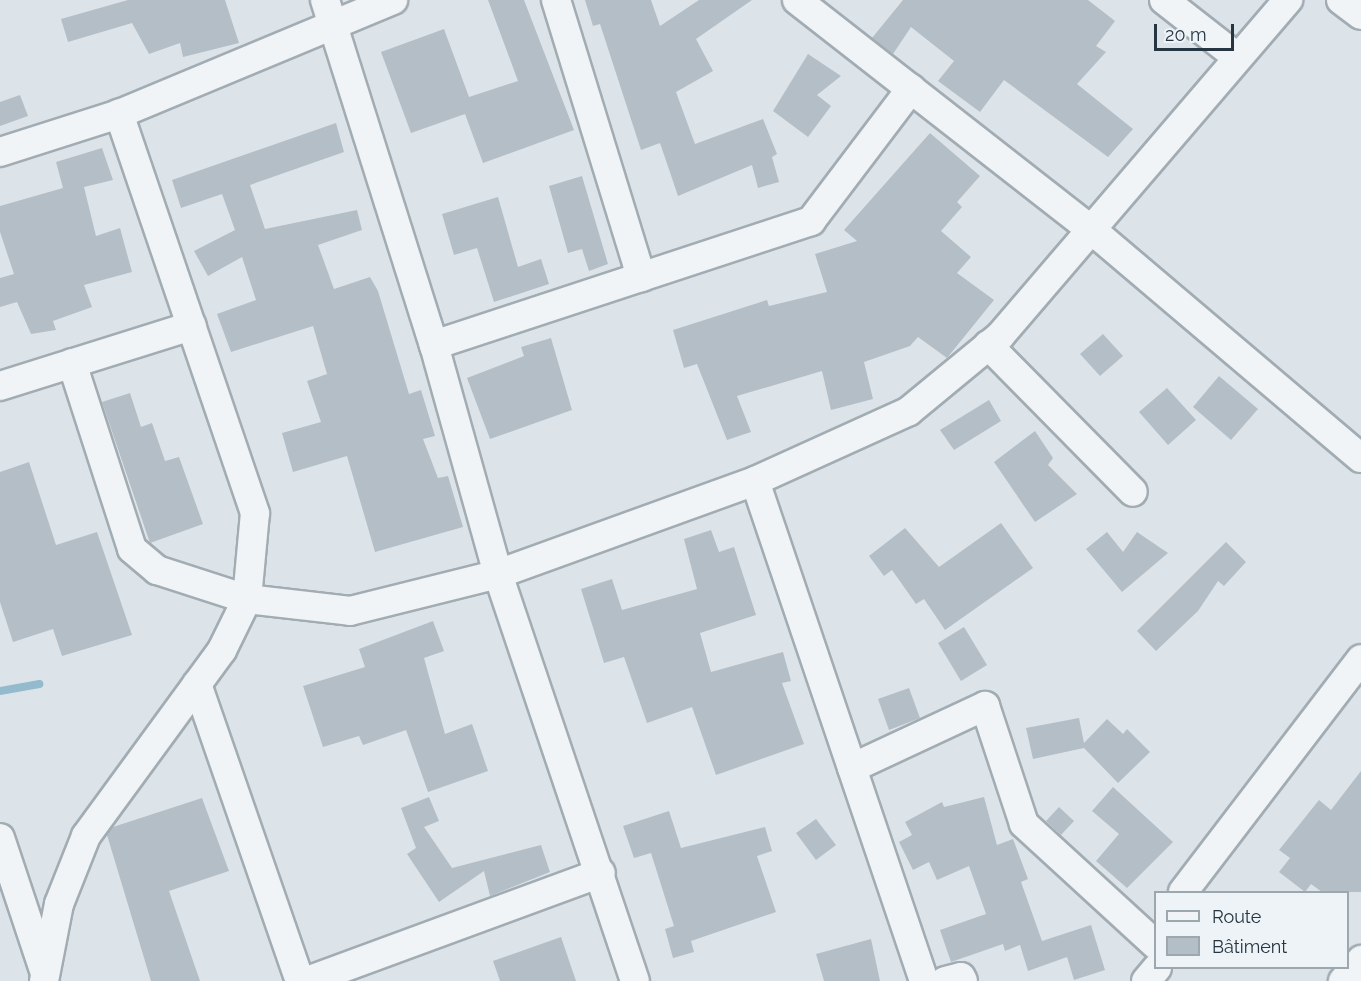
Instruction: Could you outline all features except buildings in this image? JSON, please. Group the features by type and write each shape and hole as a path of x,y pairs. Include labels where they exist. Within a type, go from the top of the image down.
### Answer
{"street":[{"path":"0,152 119,114 329,13 393,0"},
{"path":"556,0 641,277"},
{"path":"797,0 1093,231 1361,458"},
{"path":"1164,0 1237,57"},
{"path":"72,363 132,549 157,570 247,598 350,611 498,574 755,481 909,411 988,345 1093,231 1237,57 1288,0"},
{"path":"1341,0 1361,15"},
{"path":"329,13 434,345 498,574 601,873 635,981"},
{"path":"434,345 812,221 911,89"},
{"path":"45,978 59,904 86,836 222,650 247,598 255,513 119,114"},
{"path":"0,386 192,326"},
{"path":"988,345 1133,492"},
{"path":"755,481 924,981"},
{"path":"1184,891 1361,659"},
{"path":"196,684 300,981"},
{"path":"852,768 985,706 1024,824 1153,937"},
{"path":"0,838 45,978"},
{"path":"307,981 601,873"},
{"path":"1342,981 1361,960"},
{"path":"1146,981 1155,969"},
{"path":"945,981 961,977 963,981"}],"waterway":[{"path":"0,691 39,684"}]}
